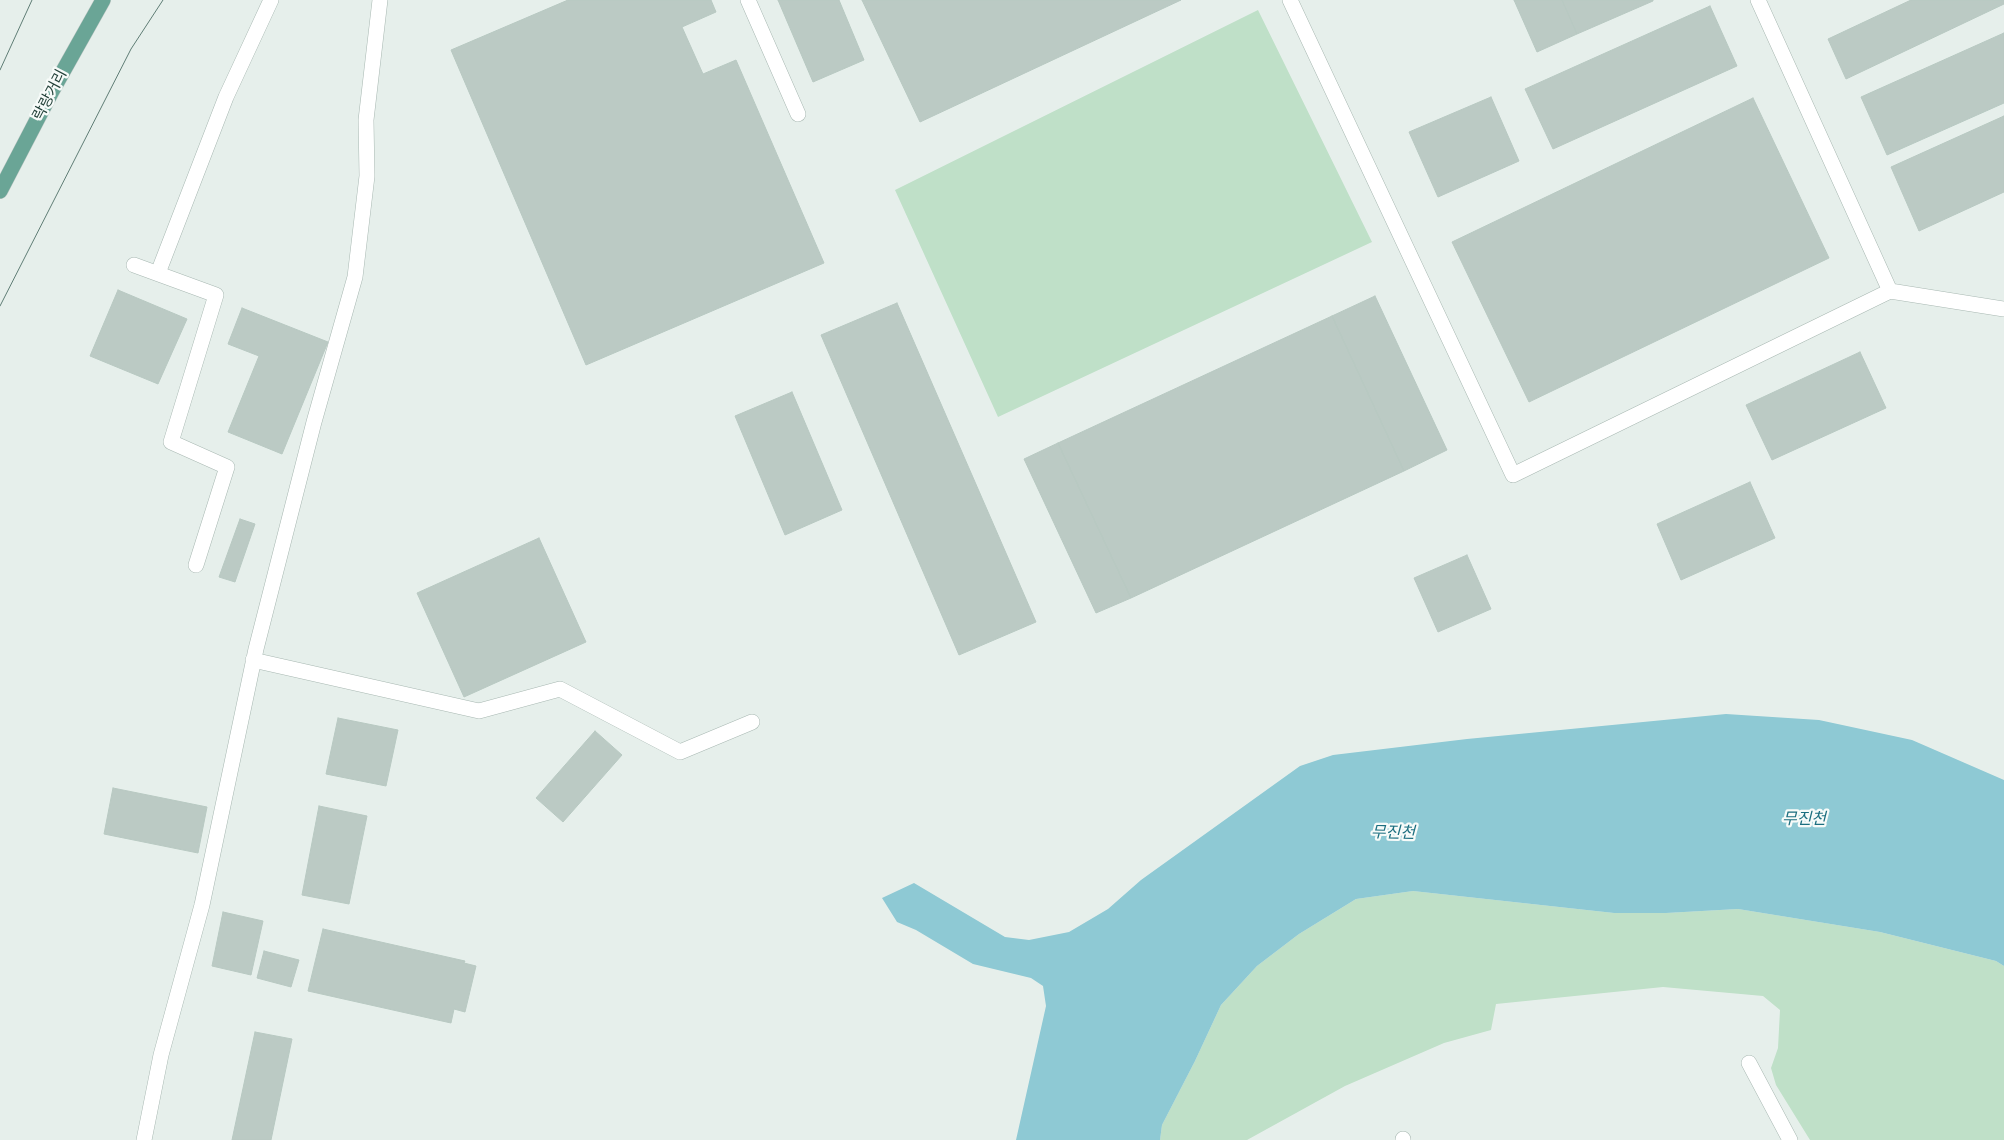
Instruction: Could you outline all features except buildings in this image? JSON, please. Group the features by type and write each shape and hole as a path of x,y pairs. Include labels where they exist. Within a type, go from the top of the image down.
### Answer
{"main road":[{"name":"락랑거리","path":"0,191 52,91 103,0"}],"street":[{"path":"158,274 226,97 271,0"},
{"path":"144,1140 161,1055 202,905 254,660 314,422 355,277 367,176 366,120 380,0"},
{"path":"748,0 798,114"},
{"path":"1290,0 1513,475 1890,291 2004,309"},
{"path":"1758,0 1890,291"},
{"path":"134,265 216,295 171,442 227,466 196,565"},
{"path":"254,660 479,711 560,689 680,752 752,722"},
{"path":"1749,1063 1790,1140"}],"green space":[{"path":"1258,10 1372,242 998,417 895,190"},
{"path":"1413,891 1614,913 1666,913 1738,909 1880,932 1996,961 2004,966 2004,1140 1810,1140 1776,1085 1771,1068 1778,1048 1780,1010 1763,996 1663,987 1496,1004 1491,1030 1444,1043 1345,1086 1247,1140 1160,1140 1162,1125 1221,1005 1257,966 1299,934 1356,899"}],"water":[{"name":"무진천","path":"1726,714 1819,720 1912,740 2004,780 2004,966 1996,961 1880,932 1738,909 1666,913 1614,913 1413,891 1356,899 1299,934 1257,966 1221,1005 1162,1125 1160,1140 1016,1140 1046,1006 1043,986 1031,978 973,964 916,930 897,922 882,898 914,883 1005,937 1029,940 1069,932 1108,909 1141,880 1300,766 1333,755 1467,739"}],"tram line":[{"path":"0,70 32,0"},
{"path":"0,306 131,49 163,0"}]}
